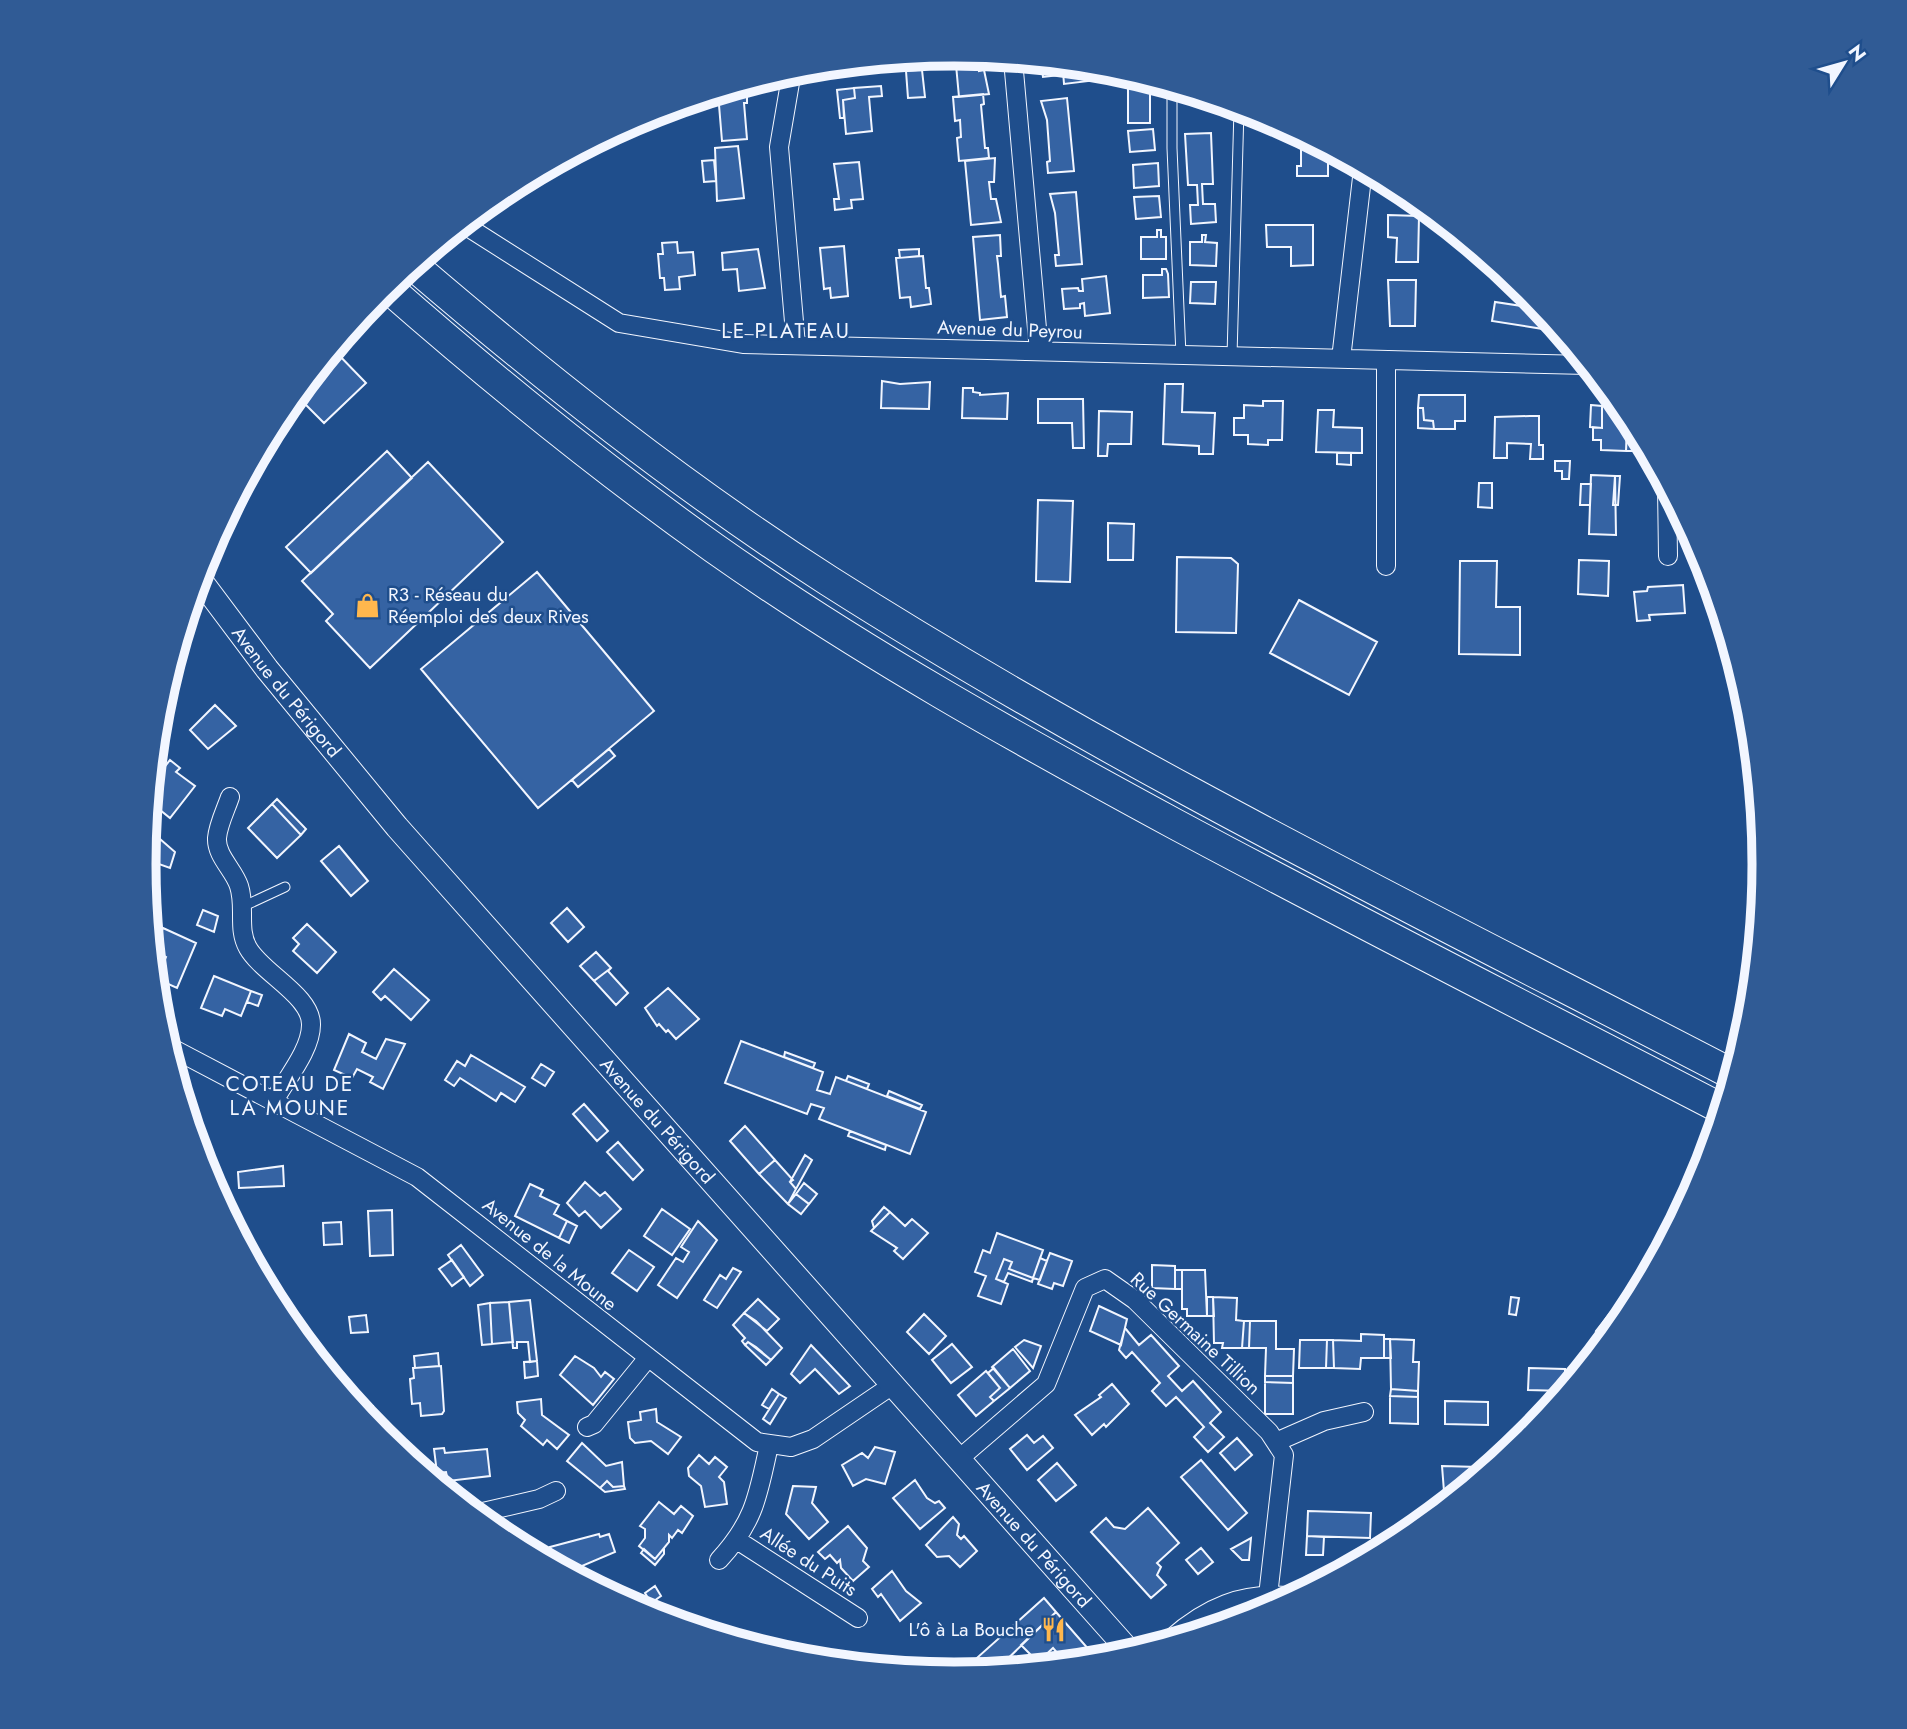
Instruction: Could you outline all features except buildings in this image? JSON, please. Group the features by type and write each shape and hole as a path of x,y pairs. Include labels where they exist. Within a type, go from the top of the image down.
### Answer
{"highway":[{"path":"420,271 566,394 729,513 1001,687 1235,816 1724,1070"},
{"path":"396,294 521,402 608,470 717,550 907,672 1028,743 1222,850 1714,1105"}],"street":[{"path":"1014,69 1039,351"},
{"path":"790,84 779,147 796,345"},
{"path":"1341,359 1362,179"},
{"name":"Avenue du Peyrou","path":"471,229 619,323 743,344 1574,364"},
{"path":"1385,566 1386,360"},
{"path":"1667,509 1668,556"},
{"name":"Avenue du Périgord","path":"206,587 267,669 397,827 1123,1644"},
{"path":"230,797 217,839 225,864 238,883 244,906 241,930 247,947 256,960 299,999 312,1023 309,1039 274,1101"},
{"name":"Avenue de la Moune","path":"178,1051 436,1189 745,1435 769,1445"},
{"name":"Rue Germaine Tillion","path":"960,1458 1046,1384 1085,1288 1105,1279 1135,1300 1269,1432 1276,1443"},
{"path":"587,1427 594,1424 647,1359"},
{"path":"769,1445 791,1447 813,1439 894,1384"},
{"path":"1279,1593 1284,1455 1276,1443 1324,1422 1364,1412"},
{"name":"Allée du Puits","path":"719,1560 737,1540 755,1510 769,1445"},
{"path":"486,1511 539,1499 556,1491"},
{"name":"Allée du Puits","path":"737,1540 858,1618"},
{"path":"1191,1626 1205,1614 1242,1600 1266,1599"}],"lane":[{"path":"1172,98 1181,355"},
{"path":"1232,356 1239,120"},
{"path":"244,906 285,887"}],"place":[{"name":"R3 - Réseau du Réemploi des deux Rives","path":"368,605"},
{"name":"L'ô à La Bouche","path":"1054,1629"}],"district":[{"name":"LE PLATEAU","path":"786,331"},
{"name":"COTEAU DE LA MOUNE","path":"290,1096"}]}
